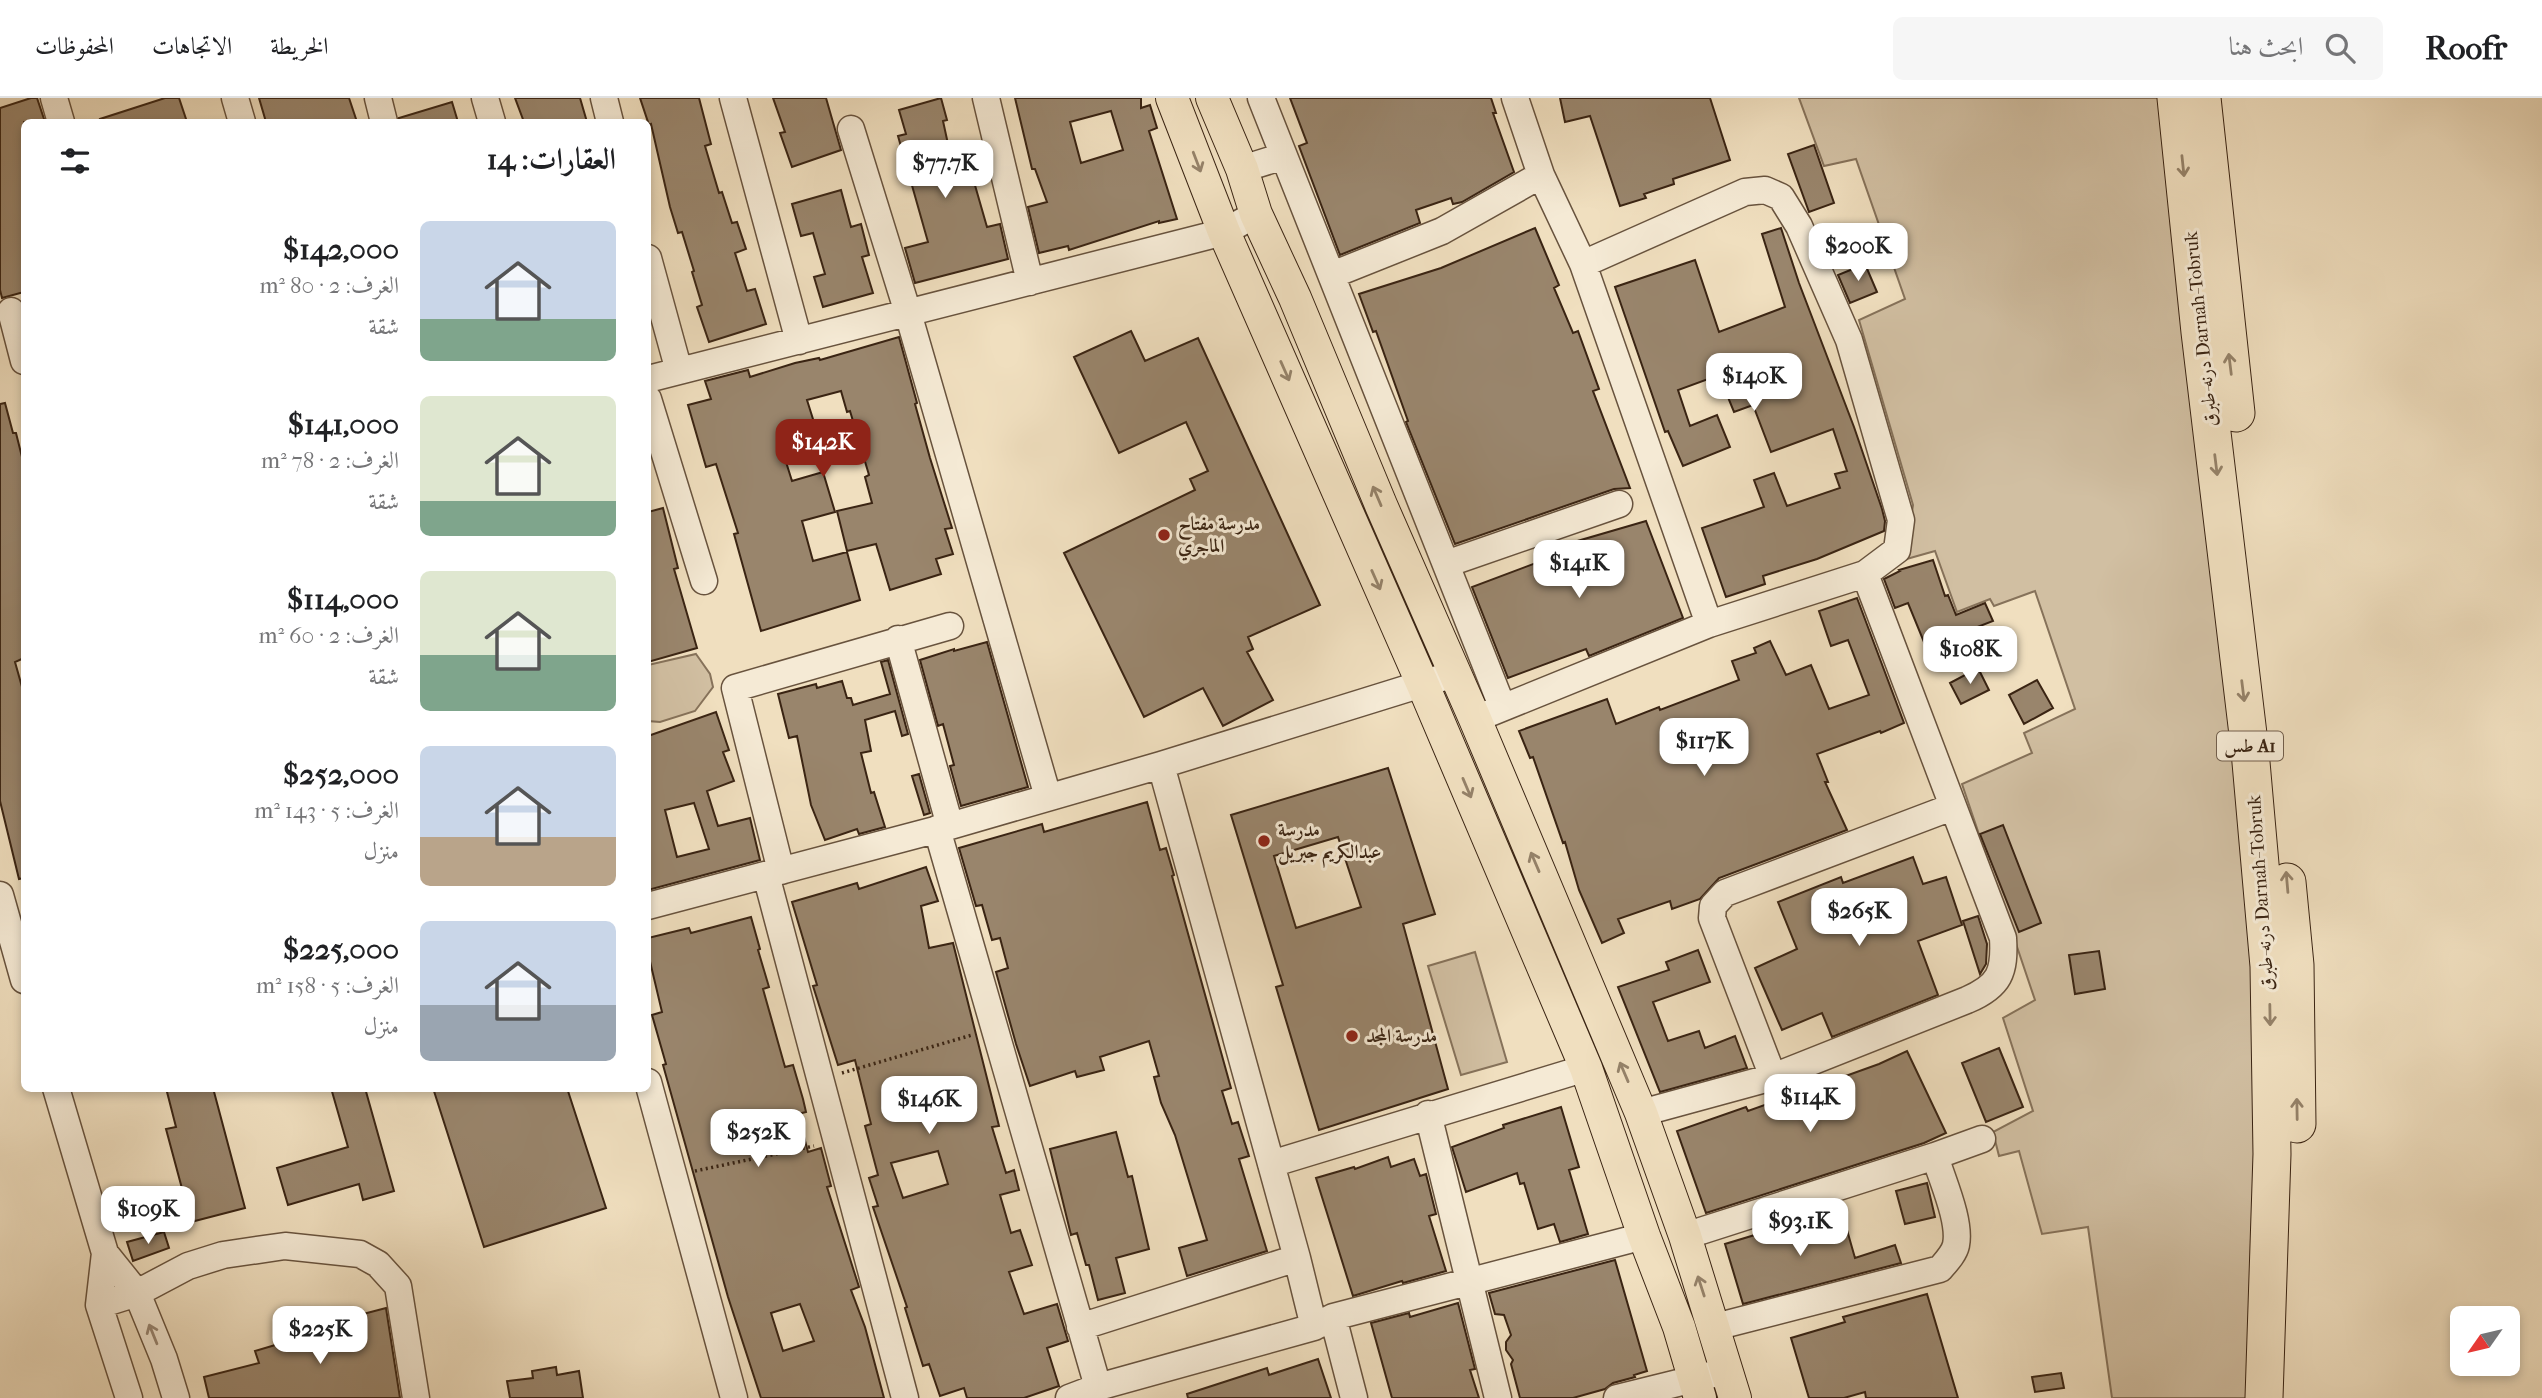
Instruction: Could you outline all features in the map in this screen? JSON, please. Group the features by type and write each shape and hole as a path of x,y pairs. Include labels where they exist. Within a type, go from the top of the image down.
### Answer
{"highway":[{"name":"درنه-طبرق Darnah-Tobruk","path":"2176,98 2200,332 2250,751 2269,966 2272,1154 2264,1398"},
{"name":"درنه-طبرق Darnah-Tobruk","path":"2202,98 2225,329 2276,749 2295,965 2298,1154 2290,1398"}],"main road":[{"path":"1172,98 1224,232 1423,685 1586,1068 1644,1236 1679,1327 1697,1388"},
{"path":"1212,98 1242,169 1256,214 1295,298 1454,674 1489,713 1641,1113 1685,1236 1731,1385"}],"street":[{"path":"54,98 60,119"},
{"path":"235,98 241,119"},
{"path":"378,98 383,119"},
{"path":"485,98 491,119"},
{"path":"604,98 609,119"},
{"path":"733,98 799,341"},
{"path":"986,98 1030,282"},
{"path":"1261,98 1446,564 1489,713 1709,624 1865,574 1897,550 1901,520 1849,340 1799,226 1781,197 1765,190 1745,192 1583,264"},
{"path":"1515,98 1541,175 1583,264 1709,624"},
{"path":"851,129 908,313 1048,797"},
{"path":"1242,169 1284,156"},
{"path":"1332,275 1442,231 1541,175"},
{"path":"651,378 1224,232 1256,214"},
{"path":"651,269 678,371"},
{"path":"12,310 21,348"},
{"path":"651,409 704,582"},
{"path":"1446,564 1619,504"},
{"path":"1641,1113 1773,1077 1986,992 1997,979 2004,964 2003,938 1865,574"},
{"path":"905,1398 820,1079 735,688 950,626"},
{"path":"898,639 994,1028 1098,1387"},
{"path":"651,905 944,828 1161,765 1454,674"},
{"path":"1161,765 1297,1258 1354,1398"},
{"path":"1773,1077 1712,918 1713,906 1725,893 1952,807"},
{"path":"0,895 21,969"},
{"path":"1271,1164 1586,1068"},
{"path":"57,1092 105,1254 137,1293 176,1398"},
{"path":"651,1092 734,1398"},
{"path":"1428,1114 1498,1398"},
{"path":"1685,1236 1982,1139"},
{"path":"1715,1327 1940,1269 1952,1254 1956,1233 1935,1156"},
{"path":"1069,1398 1098,1387 1324,1322 1644,1236"},
{"path":"99,1305 137,1293 188,1266 223,1255 285,1246 360,1254 378,1264 398,1286 416,1398"},
{"path":"105,1254 99,1305 129,1398"},
{"path":"1080,1327 1297,1258"},
{"path":"1617,1398 1731,1385"}],"path":[{"path":"820,1079 994,1028"},
{"path":"673,1175 837,1141"}],"shaded area":[{"path":"1799,98 2161,98 2265,1020 2256,1398 2112,1398 2088,1227 2042,1234 2019,1151 1999,1156 1993,1132 2033,1111 2003,1018 2035,1000 1962,784 2032,753 2024,733 2075,709 2035,591 1994,606 1990,599 1957,612 1935,551 1903,560 1913,505 1859,320 1905,299 1856,159 1824,166"},
{"path":"696,654 710,674 713,687 695,711 660,722 651,721 651,664"},
{"path":"1475,952 1507,1062 1461,1075 1428,966"}],"building":[{"path":"37,98 44,119 21,119 21,293 2,298 0,290 0,108"},
{"path":"165,98 179,98 186,119 100,119"},
{"path":"259,98 349,98 356,119 265,119"},
{"path":"515,98 580,98 586,119 523,119"},
{"path":"640,98 699,98 711,144 705,146 719,193 722,192 732,223 737,222 746,249 735,253 747,291 755,289 766,324 709,342 697,307 702,305 692,272 694,271 682,232 678,233 651,119 647,119"},
{"path":"773,98 826,98 841,150 792,167 780,133 785,132"},
{"path":"941,98 947,120 943,121 951,158 966,154 987,227 1000,224 1008,259 915,283 905,248 928,242 898,136 906,134 899,110"},
{"path":"1015,98 1141,98 1141,108 1150,105 1157,128 1149,131 1177,219 1159,221 1069,250 1068,246 1039,253 1028,207 1047,202 1035,169 1032,169","holes":["1111,111 1123,150 1081,163 1070,122"]},
{"path":"1290,98 1491,98 1496,113 1493,113 1514,172 1462,202 1453,204 1451,198 1416,210 1420,223 1340,255 1299,146 1307,143"},
{"path":"1560,98 1710,98 1730,160 1673,179 1674,184 1644,194 1646,198 1620,206 1590,116 1565,122"},
{"path":"452,102 457,119 399,119"},
{"path":"1814,145 1834,203 1809,212 1788,154"},
{"path":"841,190 851,227 861,224 869,255 862,257 873,293 823,307 814,277 825,274 813,233 801,236 792,204"},
{"path":"1535,228 1559,285 1554,288 1573,333 1578,331 1599,389 1593,391 1630,488 1614,489 1455,544 1406,422 1408,421 1376,331 1373,332 1359,294 1441,268"},
{"path":"1781,228 1882,509 1884,531 1817,559 1763,576 1765,584 1726,597 1702,528 1764,507 1754,480 1774,473 1787,506 1840,488 1835,474 1847,471 1833,429 1771,452 1753,405 1734,412 1719,375 1678,390 1690,426 1717,415 1730,447 1683,466 1668,431 1665,432 1615,287 1695,260 1719,332 1785,307 1762,234"},
{"path":"1865,264 1877,292 1850,303 1838,275"},
{"path":"1131,331 1145,361 1198,338 1320,605 1248,637 1253,649 1247,652 1273,700 1223,726 1203,688 1144,717 1064,553 1195,490 1190,479 1208,471 1186,422 1119,453 1074,357"},
{"path":"899,337 917,403 915,404 952,528 945,529 953,554 936,559 941,574 890,590 876,544 847,551 837,511 872,503 865,477 869,475 850,411 847,412 841,391 807,400 818,435 781,446 792,481 823,472 835,512 802,521 813,561 847,552 860,600 761,631 734,534 738,533 716,464 706,467 688,405 711,399 705,381 748,370 750,377"},
{"path":"5,403 21,453 21,659 15,662 21,683 19,879 0,801 0,404"},
{"path":"663,508 678,568 674,569 697,648 651,661 651,511"},
{"path":"1646,521 1683,618 1589,656 1586,649 1508,678 1472,587 1576,548 1574,542"},
{"path":"1933,560 1945,596 1948,595 1956,615 1985,603 1993,621 1926,647 1908,603 1895,608 1884,579 1899,570"},
{"path":"1857,598 1904,723 1817,754 1828,782 1825,782 1847,830 1719,878 1700,899 1672,909 1670,901 1618,919 1624,933 1602,943 1579,890 1565,842 1563,843 1533,757 1530,758 1519,731 1607,699 1616,724 1659,707 1660,710 1739,680 1732,661 1756,653 1754,648 1770,641 1786,675 1811,665 1829,709 1869,695 1848,640 1831,646 1819,611"},
{"path":"987,642 1028,787 961,806 950,766 954,765 943,724 938,726 920,660"},
{"path":"888,660 908,734 902,736 895,711 865,720 871,751 861,753 871,793 874,792 885,827 859,834 857,829 825,840 811,805 797,736 789,738 778,694 816,684 817,688 842,681 847,698 851,698 853,705 890,694 881,662"},
{"path":"1978,668 1989,690 1961,704 1950,683"},
{"path":"2037,680 2053,708 2024,724 2009,695"},
{"path":"716,712 729,750 723,752 734,781 707,791 718,826 750,818 760,860 651,889 651,735","holes":["694,803 709,849 677,857 665,810"]},
{"path":"1388,768 1435,914 1403,924 1448,1089 1319,1130 1276,987 1283,985 1231,815","holes":["1338,837 1361,907 1296,928 1274,856"]},
{"path":"919,774 930,813 924,815 912,776"},
{"path":"1147,802 1160,850 1166,848 1174,875 1172,876 1231,1088 1222,1091 1232,1124 1238,1122 1249,1156 1239,1159 1267,1251 1187,1276 1179,1248 1207,1240 1175,1135 1161,1103 1154,1077 1159,1076 1149,1041 1100,1057 1104,1070 1077,1077 1075,1071 1030,1086 996,972 1008,968 1000,938 992,940 982,905 976,906 959,848 1042,824 1044,832"},
{"path":"2003,825 2041,923 2019,932 1980,834"},
{"path":"1913,857 1923,884 1946,877 1962,925 1918,941 1938,995 1832,1037 1822,1013 1782,1030 1755,968 1797,949 1778,902 1841,877 1843,883"},
{"path":"926,867 938,901 921,906 929,948 953,943 999,1126 992,1127 1006,1173 1014,1170 1019,1190 1000,1195 1011,1233 1020,1230 1032,1265 1009,1272 1024,1314 1057,1304 1068,1341 1047,1348 1059,1386 1024,1398 967,1398 964,1388 940,1396 929,1364 923,1366 905,1308 907,1307 873,1207 878,1206 869,1178 878,1175 865,1126 871,1124 855,1060 838,1065 813,986 817,985 792,902 857,883 859,889","holes":["938,1151 948,1184 903,1198 891,1163"]},
{"path":"1978,916 1987,944 1986,964 1980,974 1963,921"},
{"path":"751,917 769,987 763,989 785,1067 793,1065 803,1099 806,1112 798,1114 808,1152 821,1148 831,1186 827,1187 859,1287 851,1290 865,1327 884,1398 761,1398 728,1297 663,1065 666,1064 652,1015 662,1012 651,966 651,937 689,928 691,933","holes":["800,1304 814,1341 783,1351 771,1313"]},
{"path":"1698,950 1710,982 1653,1002 1668,1041 1699,1031 1705,1048 1735,1036 1747,1068 1660,1092 1618,987 1669,970 1666,962"},
{"path":"2099,951 2105,989 2075,994 2069,955"},
{"path":"1999,1048 2023,1107 1986,1122 1962,1063"},
{"path":"1907,1051 1946,1133 1924,1143 1706,1213 1677,1131 1746,1107 1748,1111 1879,1064"},
{"path":"167,1092 214,1092 245,1208 191,1222 166,1129 176,1127"},
{"path":"332,1092 366,1092 394,1191 363,1200 359,1184 288,1205 277,1168 348,1147"},
{"path":"434,1092 568,1092 606,1208 484,1247"},
{"path":"1561,1107 1579,1167 1569,1170 1588,1234 1560,1242 1554,1224 1538,1229 1524,1183 1520,1184 1517,1173 1466,1192 1452,1147 1504,1128 1503,1125"},
{"path":"1116,1132 1128,1177 1132,1176 1149,1249 1116,1258 1125,1293 1098,1300 1077,1233 1071,1235 1050,1149"},
{"path":"1388,1157 1391,1167 1414,1159 1420,1176 1426,1174 1436,1214 1429,1216 1446,1271 1353,1296 1316,1178 1354,1167 1355,1169"},
{"path":"1927,1183 1935,1217 1905,1224 1896,1191"},
{"path":"1841,1209 1855,1258 1895,1245 1901,1263 1743,1304 1725,1244"},
{"path":"164,1232 169,1248 133,1261 127,1242"},
{"path":"1615,1260 1647,1371 1613,1383 1605,1389 1573,1398 1520,1398 1511,1364 1513,1360 1506,1350 1506,1342 1511,1335 1504,1315 1495,1314 1489,1293"},
{"path":"1927,1294 1958,1398 1866,1398 1865,1392 1844,1398 1809,1398 1791,1338 1845,1322 1843,1317"},
{"path":"1458,1303 1475,1369 1470,1370 1479,1398 1392,1398 1371,1323 1409,1313 1410,1317"},
{"path":"386,1308 400,1398 209,1398 204,1377 259,1363 255,1351 346,1324 344,1319"},
{"path":"1318,1359 1331,1398 1188,1398 1187,1394 1267,1368 1269,1375"},
{"path":"556,1367 557,1375 579,1371 583,1398 510,1398 507,1381 533,1378 532,1371"},
{"path":"2061,1373 2064,1388 2035,1392 2032,1377"}],"place":[{"name":"مدرسة مفتاح الماجري","path":"1164,535"},
{"name":"مدرسة عبدالكريم جبريل","path":"1264,841"},
{"name":"مدرسة المجد","path":"1352,1036"}]}
